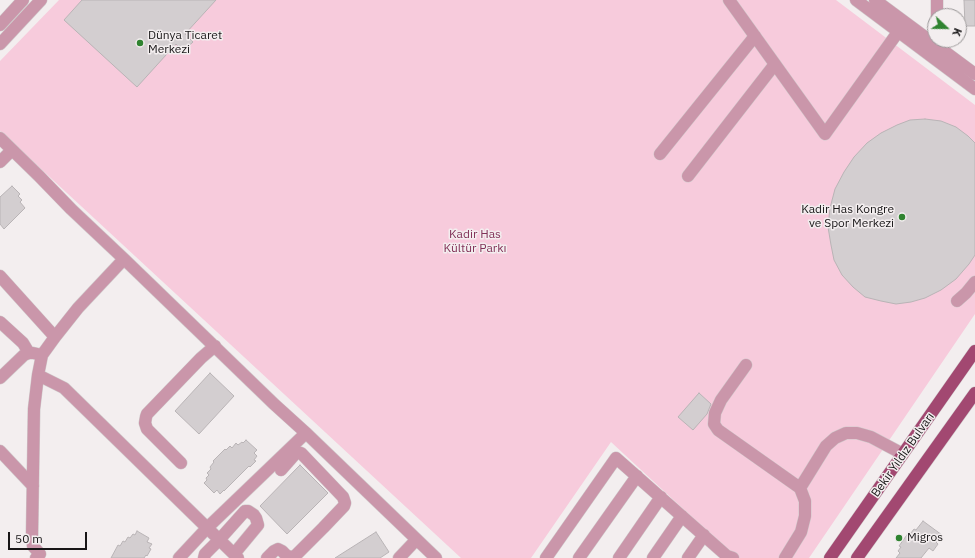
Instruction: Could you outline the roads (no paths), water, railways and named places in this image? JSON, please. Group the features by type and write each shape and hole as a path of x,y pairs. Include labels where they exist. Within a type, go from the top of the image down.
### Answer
{"main road":[{"name":"Bekir Yıldız Bulvarı","path":"830,558 975,351"},
{"name":"Bekir Yıldız Bulvarı","path":"857,558 975,393"}],"street":[{"path":"0,24 23,0"},
{"path":"0,44 41,0"},
{"path":"729,0 825,134 898,32"},
{"path":"856,0 975,90"},
{"path":"875,0 927,37"},
{"path":"660,154 755,36"},
{"path":"942,48 975,74"},
{"path":"688,176 775,64"},
{"path":"0,138 40,176 71,209 436,558"},
{"path":"0,162 12,150"},
{"path":"40,557 33,546 32,536 34,409 42,356 78,308 124,259"},
{"path":"0,276 55,337"},
{"path":"957,301 975,282"},
{"path":"0,322 23,343 28,353"},
{"path":"181,463 147,429 145,423 146,417 147,414 201,358 215,346"},
{"path":"0,378 24,355 33,353 42,356"},
{"path":"746,365 722,400 715,413 714,424 718,430 800,488 805,501 805,516 801,532 784,557"},
{"path":"38,375 64,388 219,540 236,556 258,525 254,514 245,511 219,540 205,554 204,558"},
{"path":"179,558 207,528 306,433"},
{"path":"800,488 826,446 835,438 846,434 857,433 871,437 903,454"},
{"path":"0,451 33,486"},
{"path":"267,558 278,549 287,556 295,556 328,523 345,503 343,497 301,454 297,452 280,470"},
{"path":"546,558 616,458 729,557"},
{"path":"580,558 637,476"},
{"path":"619,558 661,497"},
{"path":"653,558 682,516"},
{"path":"688,558 704,535"},
{"path":"399,558 416,540"}],"place":[{"name":"Dünya Ticaret Merkezi","path":"140,43"},
{"name":"Kadir Has Kongre ve Spor Merkezi","path":"902,217"},
{"name":"Migros","path":"899,538"}],"park label":[{"name":"Kadir Has Kültür Parkı","path":"475,242"}]}
